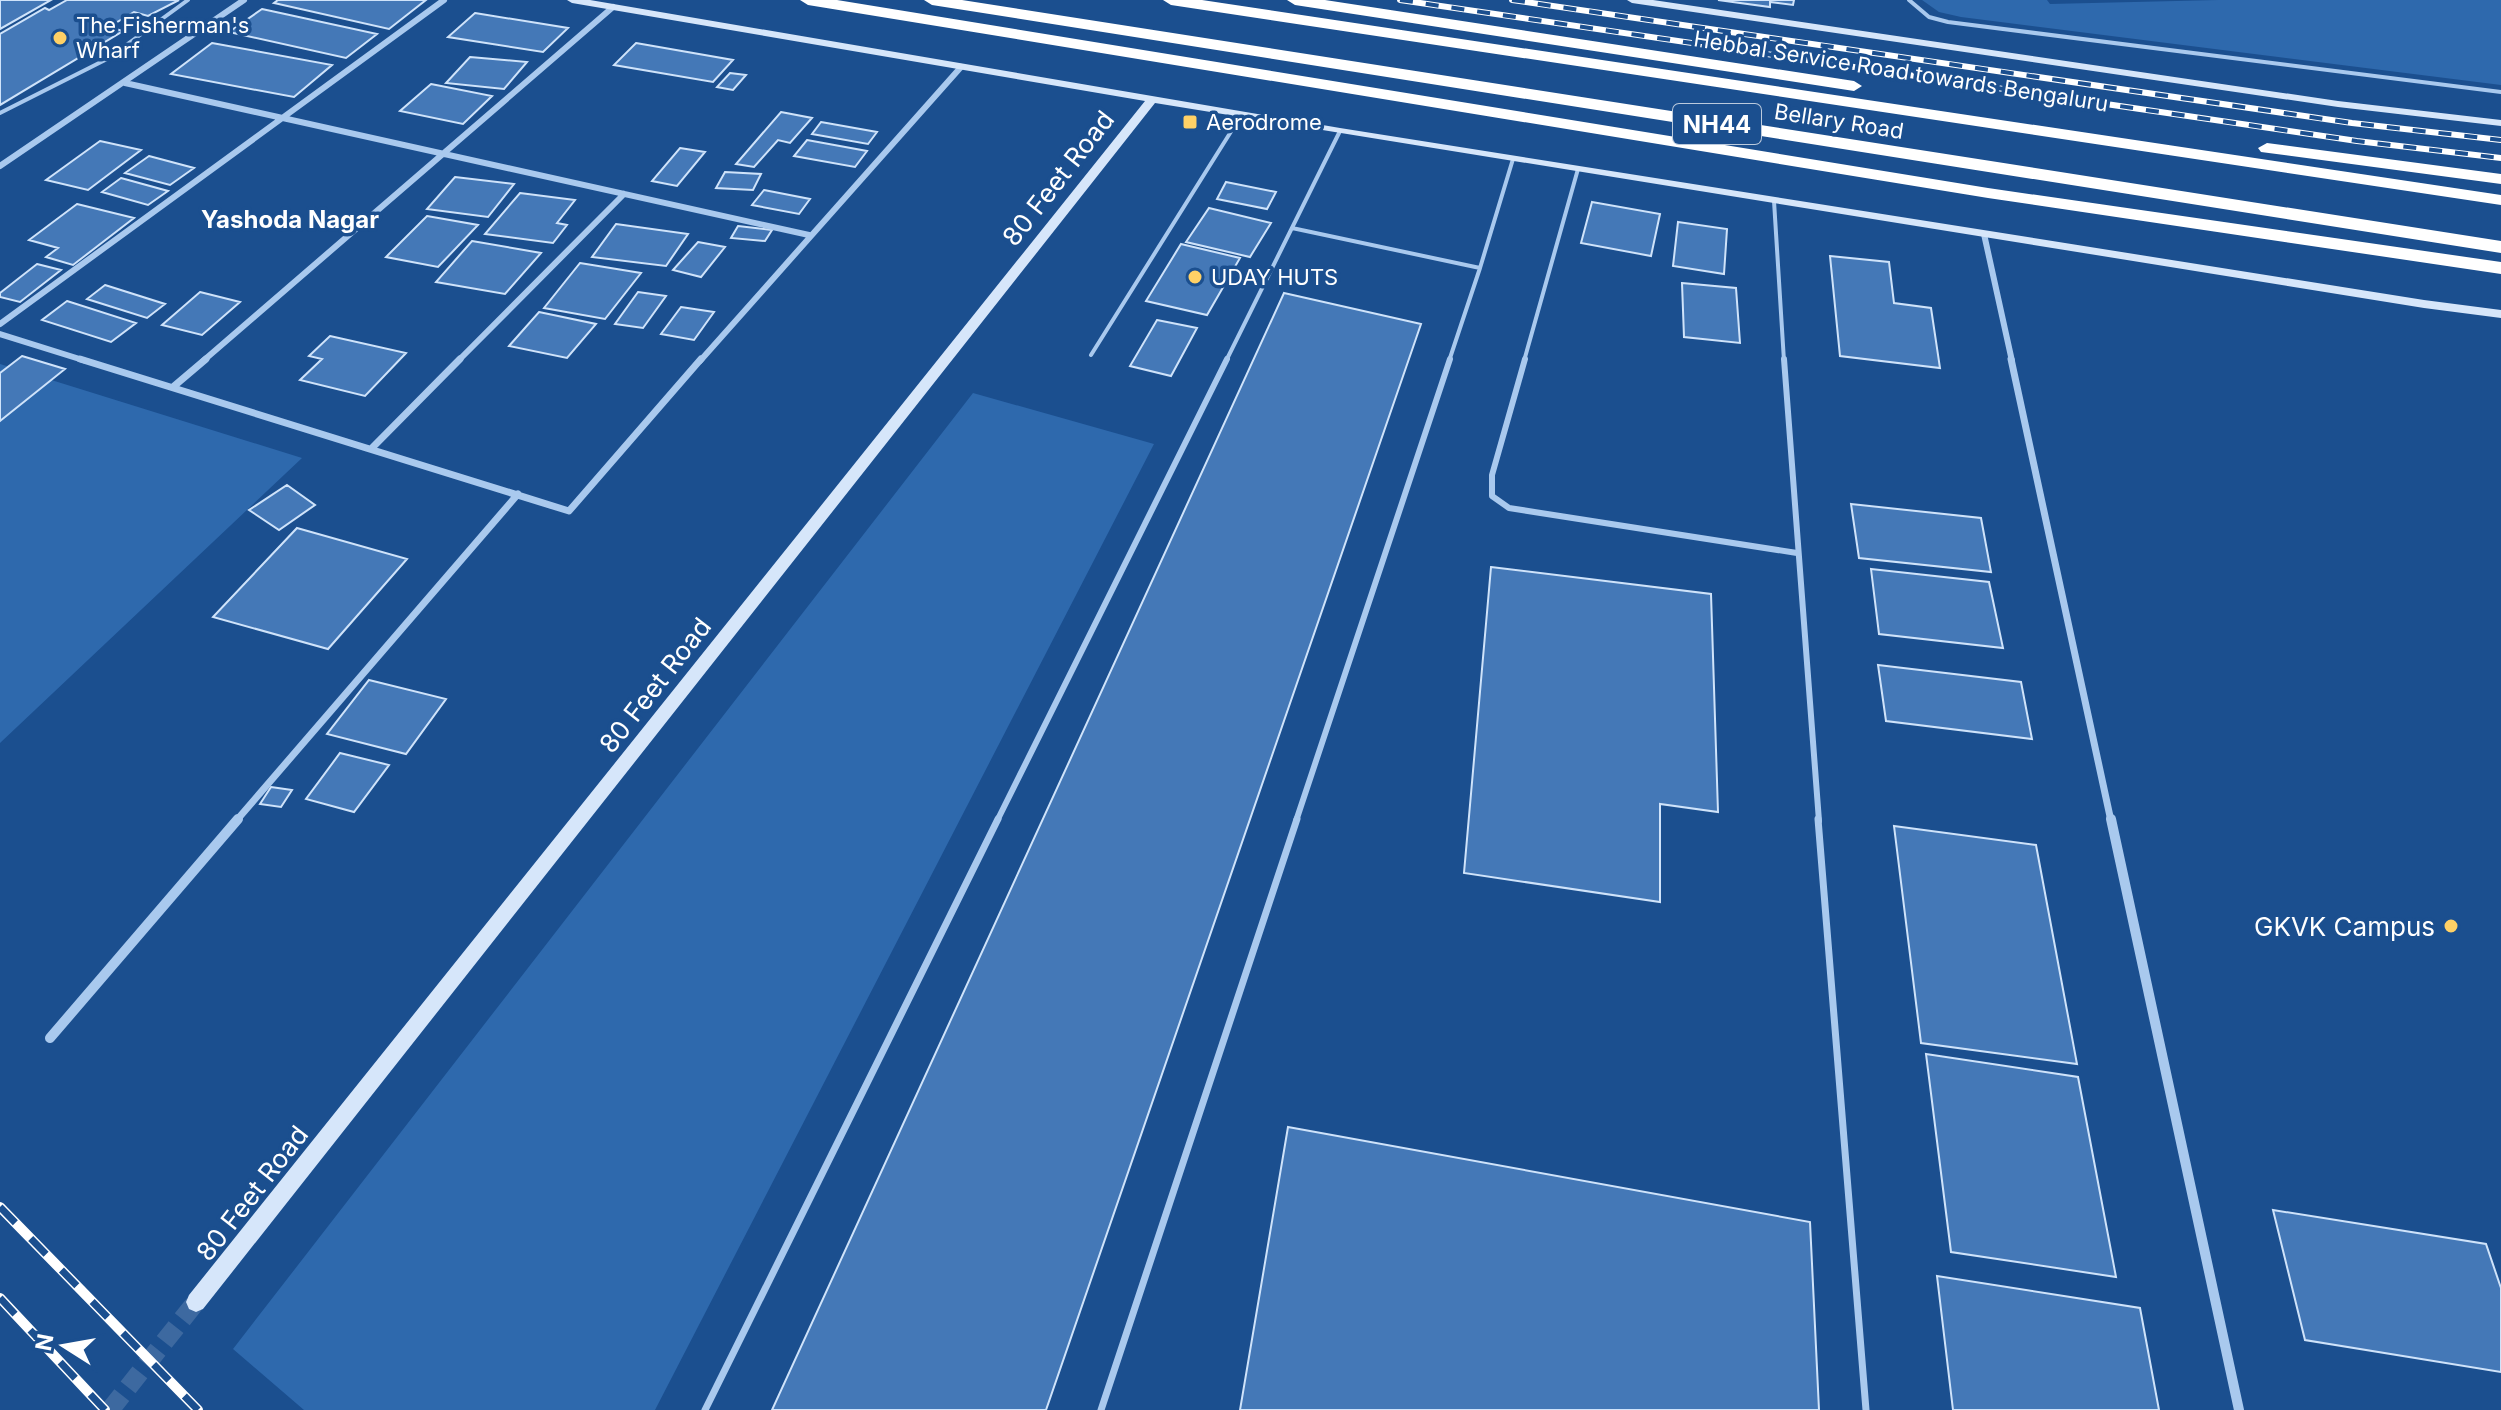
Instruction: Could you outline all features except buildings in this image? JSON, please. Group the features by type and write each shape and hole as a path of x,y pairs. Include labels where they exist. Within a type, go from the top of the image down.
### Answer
{"highway":[{"path":"808,0 1972,191 2501,268"},
{"name":"Bellary Road","path":"932,0 2501,247"},
{"name":"Bellary Road","path":"1171,0 2501,200"},
{"name":"Hebbal Service Road towards Bengaluru","path":"1295,0 2233,144 2501,179"}],"street":[{"path":"0,166 244,0"},
{"path":"0,324 444,0"},
{"path":"572,0 1340,131 2501,314"},
{"path":"1632,0 2338,104 2501,123"},
{"path":"173,387 613,7"},
{"path":"0,334 569,511 809,235 961,67"},
{"path":"125,83 809,235"},
{"name":"80 Feet Road","path":"196,1302 1152,99"},
{"path":"372,448 624,194"},
{"path":"1984,234 2239,1410"},
{"path":"50,1038 518,494"}],"lane":[{"path":"0,113 107,59 188,0"},
{"path":"1909,0 1929,17 1948,22 2501,92"},
{"path":"1091,355 1242,114"},
{"path":"705,1410 1340,131"},
{"path":"1101,1410 1480,268 1513,159"},
{"path":"1578,169 1492,475 1492,496 1509,508 1797,553"},
{"path":"1774,201 1797,553 1866,1410"},
{"path":"1292,228 1480,268"}],"shaded area":[{"path":"1922,0 2047,0 2050,4 2218,0 2501,0 2501,85 1961,17 1939,12"},
{"path":"0,364 302,458 0,743"},
{"path":"973,393 1154,444 655,1410 304,1410 233,1349"}],"tunnel":[{"path":"110,1410 196,1302"}],"railway":[{"path":"1400,0 2357,141 2501,158"},
{"path":"1512,0 2352,123 2501,140"},
{"path":"0,1207 198,1410"},
{"path":"0,1298 105,1410"}],"place":[{"name":"The Fisherman's Wharf","path":"60,38"},
{"name":"Aerodrome","path":"1190,122"},
{"name":"UDAY HUTS","path":"1195,277"},
{"name":"GKVK Campus","path":"2451,926"}],"district":[{"name":"Yashoda Nagar","path":"290,219"}]}
